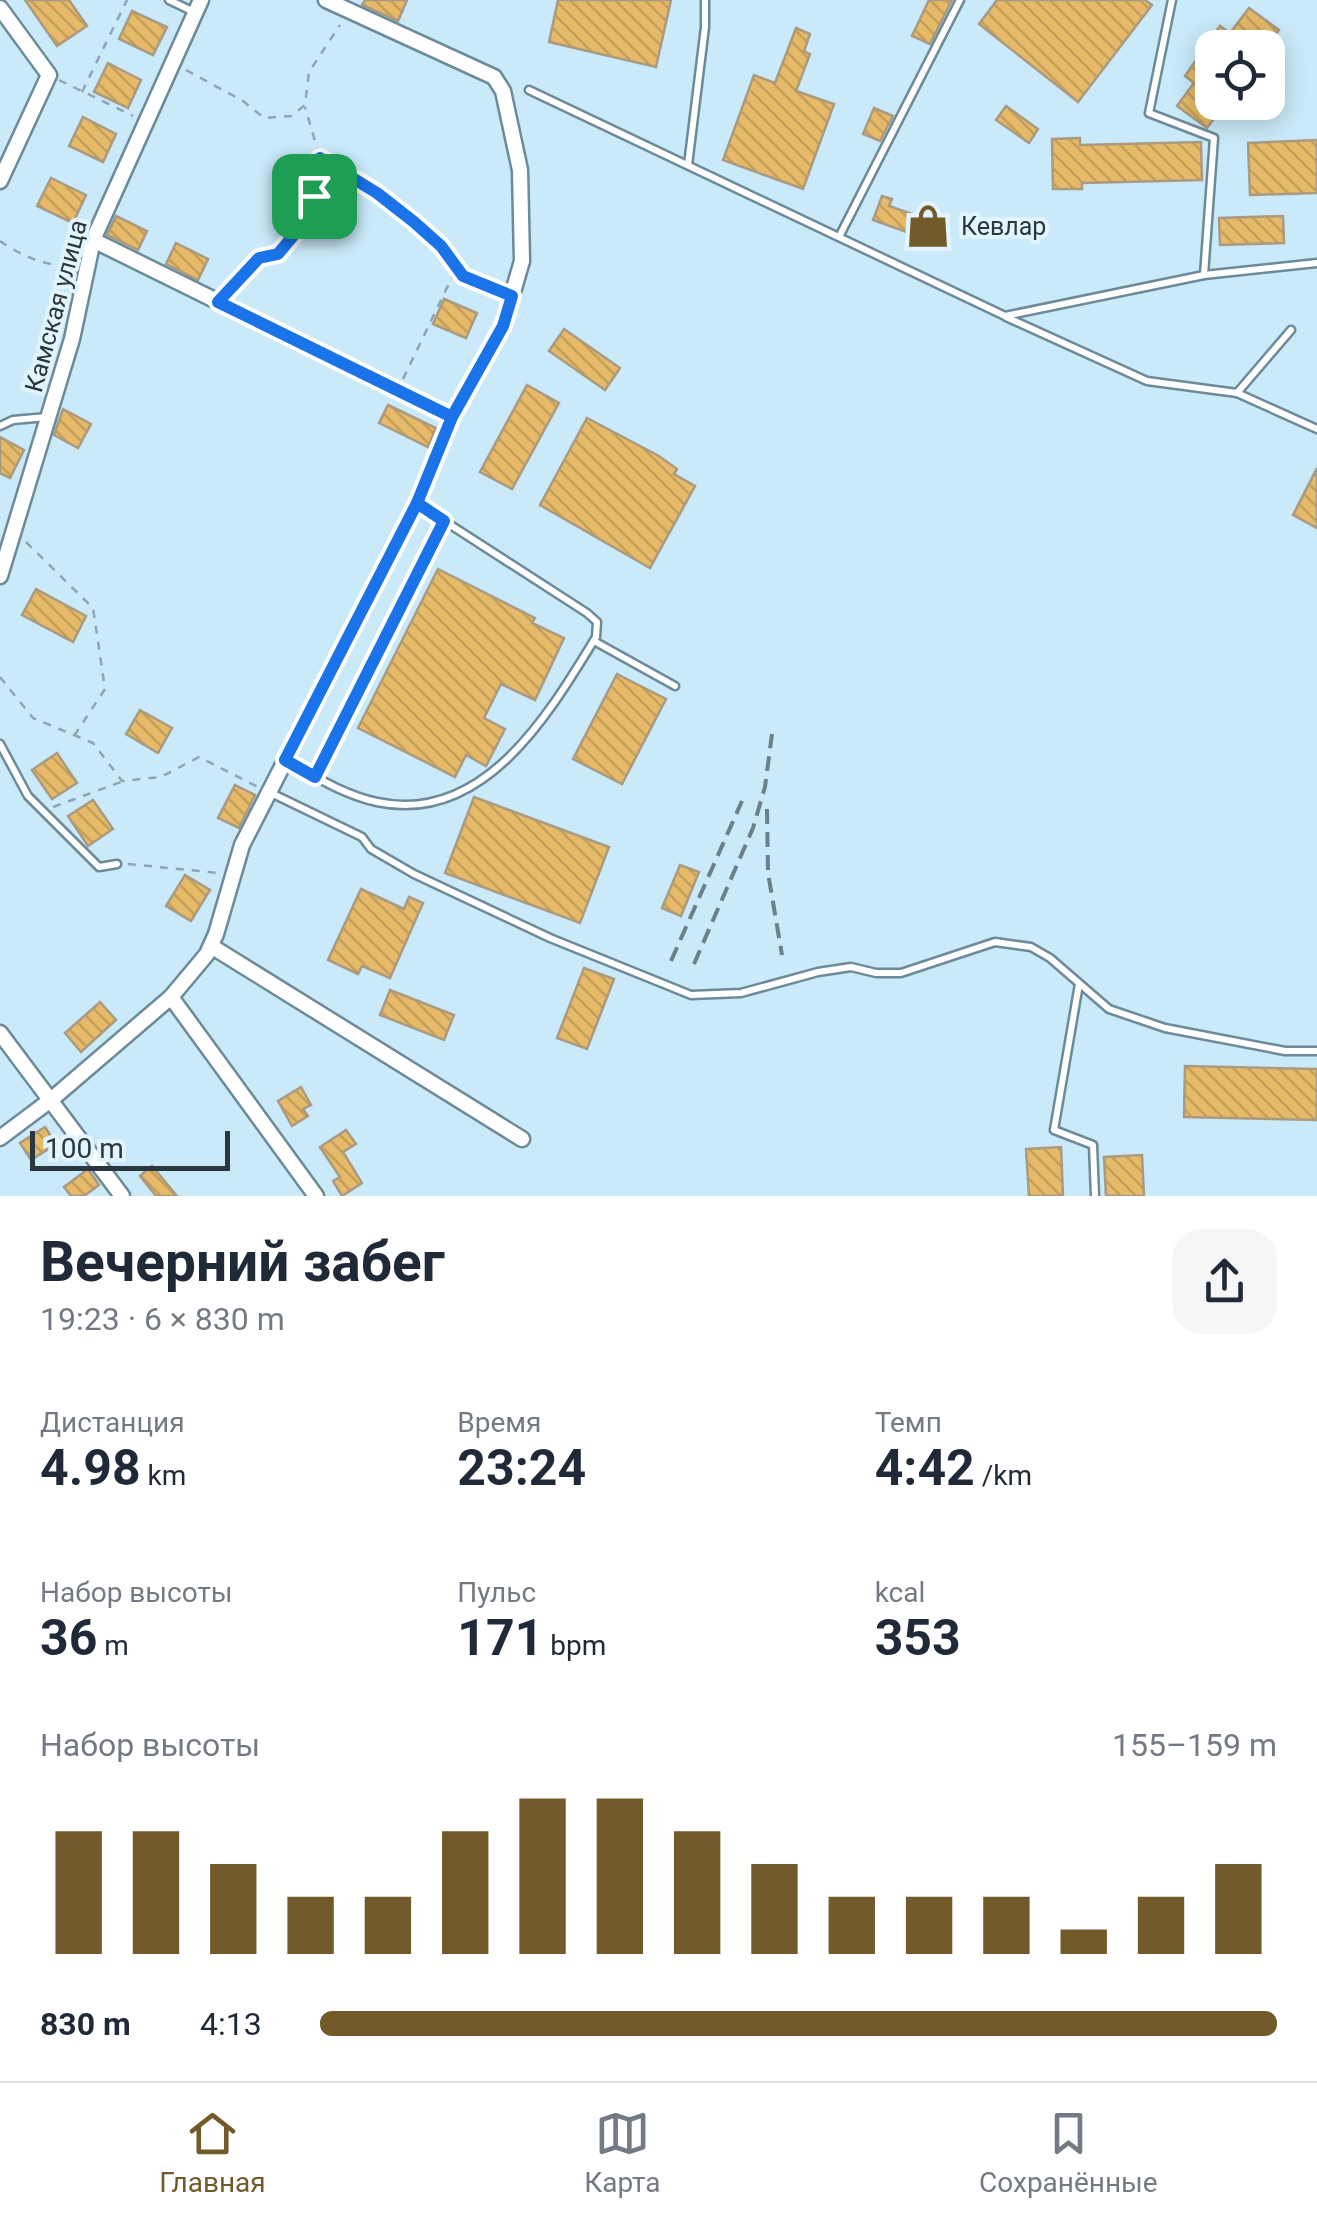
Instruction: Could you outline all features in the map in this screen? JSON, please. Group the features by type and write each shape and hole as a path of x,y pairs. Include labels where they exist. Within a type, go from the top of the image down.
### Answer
{"street":[{"path":"0,1138 171,997 210,946 242,844 417,503 452,417 503,326 522,262 520,170 503,91 494,77 326,0"},
{"name":"Камская улица","path":"0,576 72,339 93,240 198,6"},
{"path":"0,8 49,75 0,181"},
{"path":"93,240 452,417"},
{"path":"210,946 522,1139"},
{"path":"171,997 316,1196"},
{"path":"0,1033 122,1196"}],"lane":[{"path":"169,0 198,6"},
{"path":"688,166 705,0"},
{"path":"839,237 960,0"},
{"path":"1172,0 1148,113 1214,138 1204,276"},
{"path":"530,90 1147,381 1237,393 1317,429"},
{"path":"1005,316 1204,276 1317,263"},
{"path":"1237,393 1291,330"},
{"path":"0,426 12,420 48,416"},
{"path":"285,760 379,803 420,805 448,800 505,762 531,736 594,641 598,631 594,618 417,503"},
{"path":"315,777 444,521"},
{"path":"594,641 674,686"},
{"path":"0,744 28,796 99,868 117,864"},
{"path":"269,792 362,838 371,849 472,902 691,995 742,993 818,972 852,968 900,973 995,942 1031,947 1050,958 1109,1008 1165,1028 1285,1051 1317,1051"},
{"path":"1079,984 1054,1130 1093,1145 1094,1196"}],"path":[{"path":"82,92 127,0"},
{"path":"218,302 259,258 278,254 303,224 314,196 320,158 304,106 309,72 350,11"},
{"path":"173,62 243,100 264,118 292,116 304,106"},
{"path":"49,75 146,123"},
{"path":"320,158 377,193 414,222 441,246 463,276 512,296"},
{"path":"0,241 18,253 62,266 88,262"},
{"path":"397,390 456,267"},
{"path":"14,531 93,608 105,689 74,736"},
{"path":"0,677 34,718 93,743 122,781"},
{"path":"43,811 122,781 160,777 199,758 269,792"},
{"path":"117,864 232,873"}],"building":[{"path":"25,0 69,0 87,26 57,46"},
{"path":"365,0 407,0 398,21 362,5"},
{"path":"558,0 671,0 656,67 549,42"},
{"path":"929,0 952,0 930,44 912,36"},
{"path":"997,0 1145,0 1152,5 1078,102 979,24"},
{"path":"1249,8 1279,30 1232,30"},
{"path":"132,11 167,27 153,55 119,39"},
{"path":"796,28 810,34 804,51 810,54 796,91 834,104 803,189 723,160 754,75 775,83"},
{"path":"1195,62 1195,119 1177,106 1194,83 1185,76"},
{"path":"108,63 141,80 128,108 94,92"},
{"path":"1006,106 1038,129 1029,143 996,120"},
{"path":"874,108 893,116 880,141 863,134"},
{"path":"83,117 116,134 103,162 69,146"},
{"path":"1196,120 1213,120 1207,128"},
{"path":"1080,138 1080,145 1201,142 1202,180 1082,183 1082,189 1053,189 1052,139"},
{"path":"1317,140 1317,193 1250,195 1248,143"},
{"path":"51,178 86,195 73,223 37,206"},
{"path":"882,196 892,199 889,206 944,225 937,243 873,220"},
{"path":"116,216 147,231 138,250 107,235"},
{"path":"1283,216 1284,243 1220,245 1219,218"},
{"path":"176,243 208,259 198,280 166,264"},
{"path":"444,299 477,313 466,338 433,324"},
{"path":"564,329 620,368 605,390 549,351"},
{"path":"527,385 559,403 512,489 480,472"},
{"path":"388,405 436,428 428,447 379,423"},
{"path":"63,409 91,424 78,448 54,435"},
{"path":"587,418 659,456 677,469 674,474 695,486 650,568 540,505"},
{"path":"0,437 24,450 10,478 0,473"},
{"path":"1317,468 1317,528 1293,515"},
{"path":"438,569 535,618 532,623 564,638 535,700 501,684 484,718 505,729 486,766 466,755 455,777 358,728"},
{"path":"36,589 86,616 73,642 22,615"},
{"path":"617,674 666,699 622,784 573,759"},
{"path":"140,710 172,728 158,753 126,734"},
{"path":"57,753 77,783 52,799 32,770"},
{"path":"235,785 255,795 239,828 218,818"},
{"path":"474,797 609,847 580,923 445,873"},
{"path":"93,800 113,829 88,846 68,816"},
{"path":"680,865 699,872 681,916 662,908"},
{"path":"185,875 210,890 191,921 166,906"},
{"path":"361,889 404,909 409,897 423,903 390,978 362,966 358,974 328,960"},
{"path":"584,968 614,979 587,1049 557,1038"},
{"path":"390,990 454,1015 444,1040 380,1015"},
{"path":"100,1002 116,1020 81,1052 65,1033"},
{"path":"1185,1066 1317,1069 1317,1120 1184,1117"},
{"path":"301,1087 311,1105 303,1109 308,1116 292,1126 278,1101"},
{"path":"45,1127 56,1144 31,1160 20,1143"},
{"path":"346,1130 356,1144 343,1152 362,1183 342,1196 333,1181 340,1177 320,1147"},
{"path":"1061,1147 1063,1196 1029,1196 1026,1149"},
{"path":"1142,1155 1144,1196 1106,1196 1104,1157"},
{"path":"152,1166 177,1196 156,1196 140,1176"},
{"path":"88,1169 99,1185 84,1196 71,1196 64,1187"}],"railway":[{"path":"694,964 753,828 765,787 772,734"},
{"path":"671,961 742,801"},
{"path":"767,809 768,873 782,955"}],"place":[{"name":"Кевлар","path":"928,226"}],"route":[{"path":"314,196 303,224 278,254 259,258 218,302 452,417 417,503 285,760 315,777 444,521 417,503 452,417 503,326 512,296 463,276 441,246 414,222 377,193 320,158 314,196"}]}
